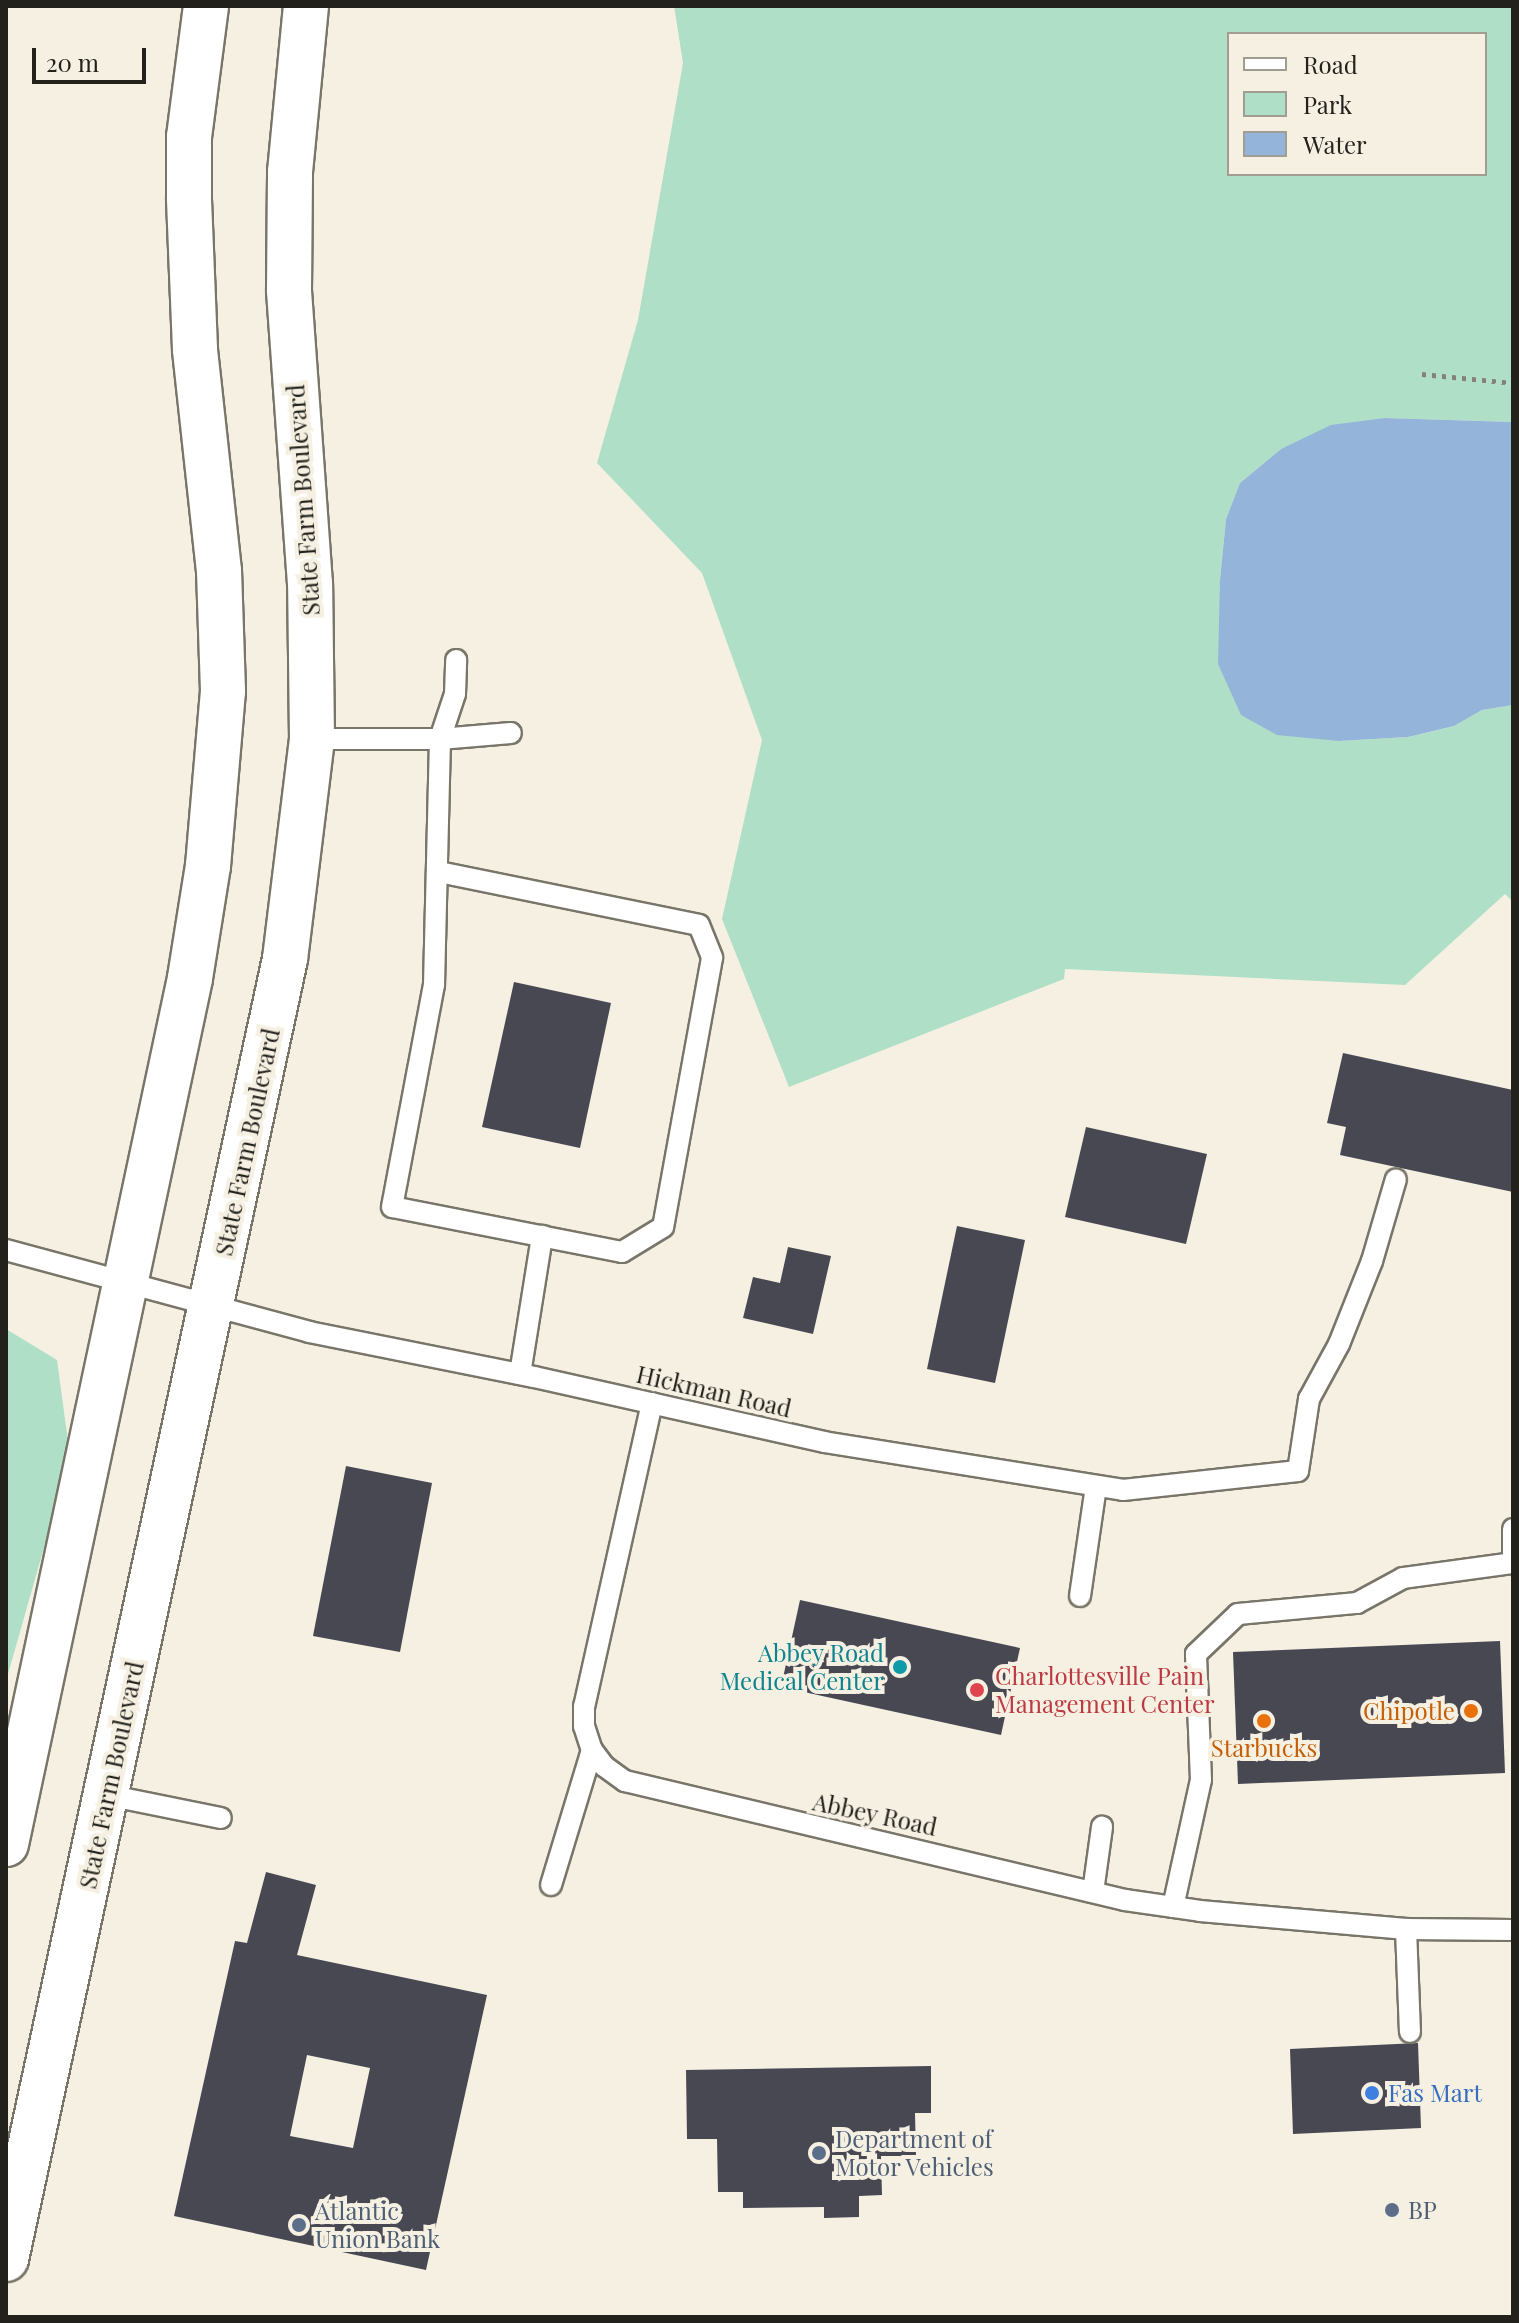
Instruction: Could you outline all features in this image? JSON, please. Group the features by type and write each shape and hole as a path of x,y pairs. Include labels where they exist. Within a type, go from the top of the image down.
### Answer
{"street":[{"path":"6,1844 190,978 208,866 223,691 219,571 195,349 189,197 189,137 206,6"},
{"name":"State Farm Boulevard","path":"6,2259 213,1307 285,959 312,739 310,584 289,290 290,172 306,6"}],"lane":[{"path":"439,872 699,925 712,958 663,1227 622,1252 392,1207 434,985 440,739 455,694 456,660"},
{"path":"312,739 440,739 511,733"},
{"name":"Hickman Road","path":"6,1250 309,1332 520,1374 824,1442 1123,1490 1298,1471 1309,1399 1339,1344 1356,1302 1396,1179"},
{"path":"520,1374 542,1236"},
{"path":"551,1885 592,1750 584,1726 584,1706 652,1403"},
{"path":"1080,1596 1096,1486"},
{"path":"1173,1907 1201,1780 1196,1654 1238,1614 1357,1603 1403,1578 1513,1561 1513,1529"},
{"name":"Abbey Road","path":"592,1750 604,1766 625,1781 1093,1892 1173,1907 1406,1929 1513,1930"},
{"path":"107,1795 221,1818"},
{"path":"1093,1892 1102,1827"},
{"path":"1406,1929 1410,2032"}],"path":[{"path":"1422,374 1513,383"}],"green space":[{"path":"674,6 1513,6 1513,422 1385,418 1281,449 1240,483 1226,519 1220,580 1339,741 1408,737 1454,726 1482,710 1513,705 1513,902 1505,894 1405,985 1065,969 1064,979 789,1087 722,919 762,740 702,573 597,463 638,320 683,63"},
{"path":"6,1329 57,1360 70,1456 6,1681"}],"water":[{"path":"1385,418 1513,422 1513,705 1482,710 1454,726 1408,737 1339,741 1277,735 1241,715 1218,664 1220,580 1226,519 1240,483 1281,449 1331,425"}],"building":[{"path":"514,982 611,1003 580,1148 482,1127"},
{"path":"1343,1053 1513,1090 1513,1192 1340,1155 1346,1127 1327,1123"},
{"path":"1086,1127 1207,1154 1186,1244 1065,1217"},
{"path":"957,1226 1025,1240 995,1383 927,1369"},
{"path":"788,1247 831,1256 813,1334 743,1318 753,1277 780,1283"},
{"path":"346,1466 432,1483 400,1652 313,1636"},
{"name":"Abbey Road Medical Center","path":"800,1600 1020,1648 1001,1735 781,1687"},
{"path":"1500,1641 1505,1773 1238,1784 1233,1652"},
{"path":"266,1872 316,1885 297,1955 487,1995 426,2270 174,2216 235,1941 247,1943","holes":["307,2055 370,2068 353,2148 290,2136"]},
{"path":"1418,2043 1421,2128 1293,2134 1290,2049"},
{"path":"931,2066 931,2113 915,2113 916,2156 881,2156 882,2195 859,2196 859,2217 824,2218 824,2207 743,2208 743,2192 718,2192 717,2139 687,2139 686,2070"}],"place":[{"name":"Abbey Road Medical Center","path":"900,1667"},
{"name":"Charlottesville Pain Management Center","path":"977,1690"},
{"name":"Chipotle","path":"1471,1711"},
{"name":"Starbucks","path":"1264,1721"},
{"name":"Fas Mart","path":"1372,2093"},
{"name":"Department of Motor Vehicles","path":"819,2153"},
{"name":"BP","path":"1392,2210"},
{"name":"Atlantic Union Bank","path":"299,2225"}]}
